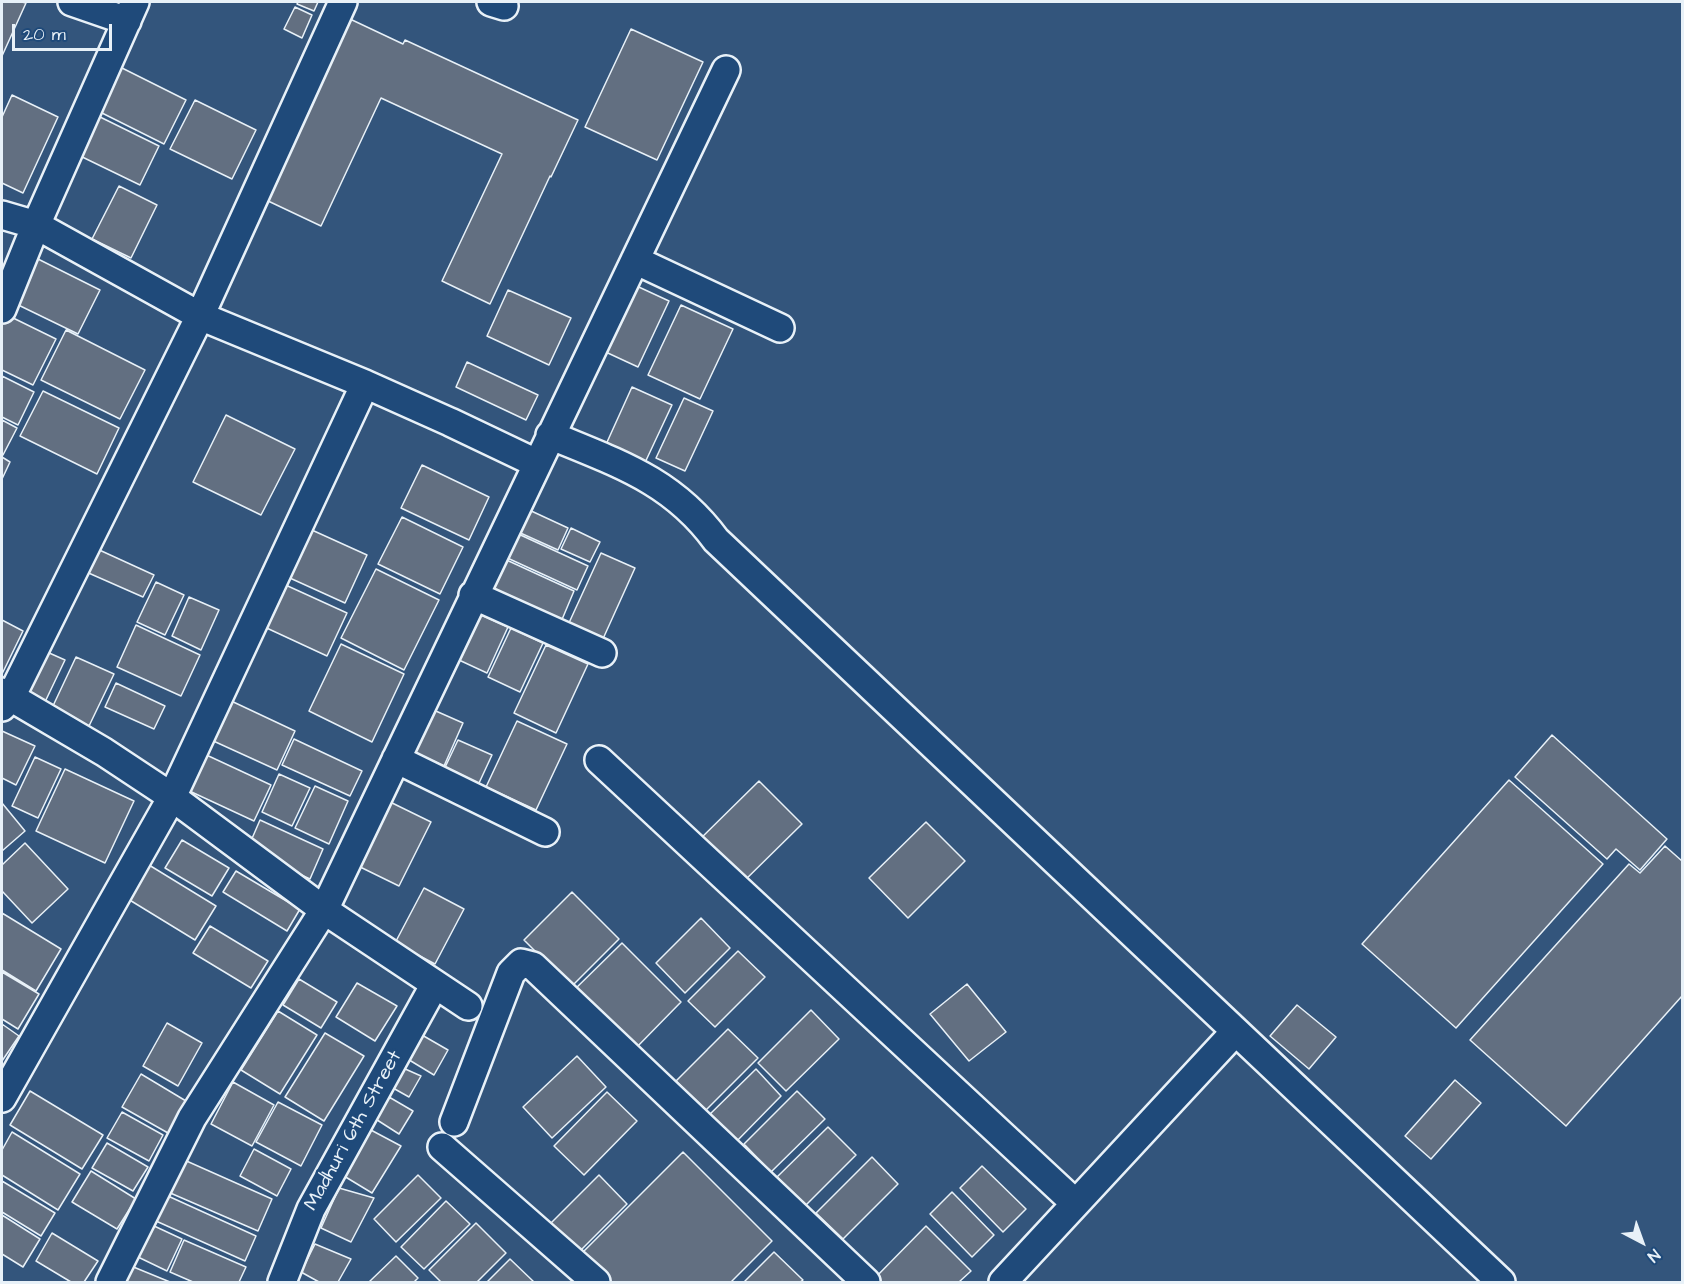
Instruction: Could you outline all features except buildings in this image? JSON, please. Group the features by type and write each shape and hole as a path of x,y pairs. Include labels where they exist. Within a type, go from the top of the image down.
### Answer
{"street":[{"path":"2,309 36,225 131,11 72,2"},
{"path":"343,2 201,316 5,699 104,752 172,797 324,910 468,1006"},
{"path":"110,1282 192,1118 324,910 726,70"},
{"path":"2,215 36,225 201,316 364,384 537,463"},
{"path":"635,260 780,328"},
{"path":"2,1098 172,797 364,384"},
{"path":"550,435 628,468 664,488 701,519 716,540 1501,1282"},
{"path":"473,596 602,653"},
{"path":"396,759 545,832"},
{"path":"599,760 1075,1203"},
{"path":"454,1122 511,973 521,963 533,966 866,1282"},
{"name":"Madhuri 6th Street","path":"282,1282 310,1209 435,984"},
{"path":"1003,1282 1235,1032"},
{"path":"442,1147 596,1282"}]}
